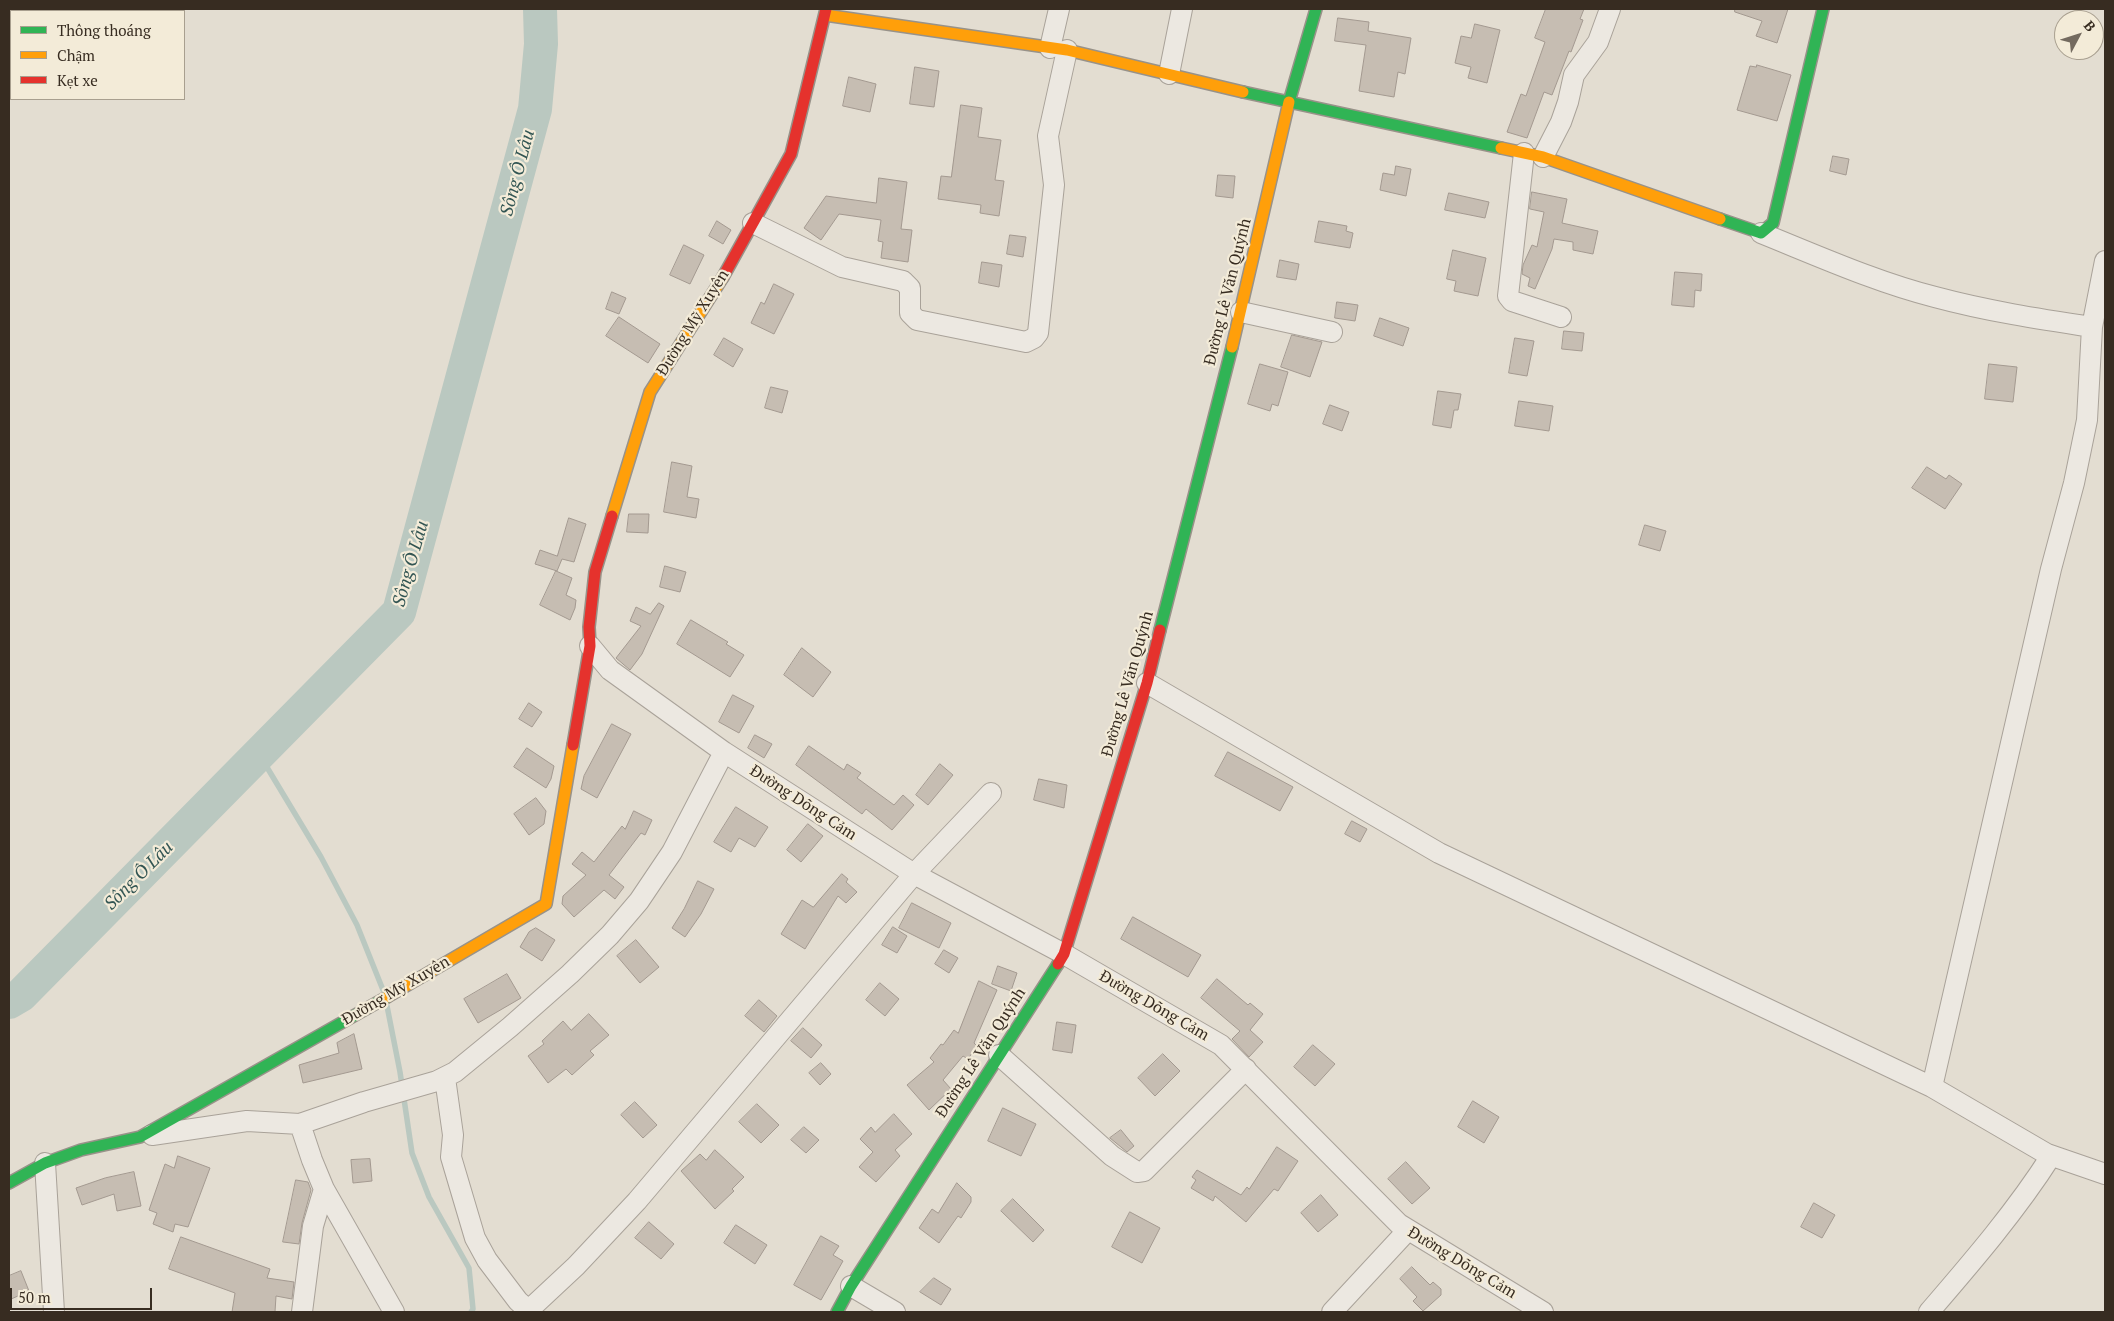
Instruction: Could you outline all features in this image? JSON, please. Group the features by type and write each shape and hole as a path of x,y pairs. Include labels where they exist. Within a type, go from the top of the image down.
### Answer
{"street":[{"path":"753,223 842,267 903,281 910,288 910,314 917,320 1026,342 1031,341 1038,333 1054,185 1049,128 1059,49 1059,9"},
{"path":"1169,74 1182,9"},
{"name":"Đường Lê Văn Quýnh","path":"837,1312 851,1286 1064,954 1147,683 1241,312 1290,103 1316,9"},
{"path":"1561,317 1512,301 1508,296 1533,155 1561,122 1568,102 1574,74 1598,42 1610,9"},
{"path":"1761,233 1773,223 1823,9"},
{"path":"825,12 1059,49 1290,103 1533,155 1761,233 1883,280 1934,297 2002,313 2092,327"},
{"name":"Đường Mỹ Xuyên","path":"9,1183 45,1163 81,1150 140,1137 428,974 546,904 590,646 589,627 596,572 650,392 721,280 791,154 825,12"},
{"path":"1932,1087 2051,569 2074,483 2087,420 2092,327 2105,261"},
{"path":"1241,312 1332,332"},
{"path":"140,1137 247,1121 300,1124 364,1102 441,1080 467,1063 562,981 610,935 639,901 672,852 724,752 610,670 590,646"},
{"path":"1147,683 1439,853 1932,1087 1992,1124 2052,1156 2105,1174"},
{"name":"Đường Dõng Cảm","path":"724,752 914,874 1064,954 1222,1045 1399,1224 1543,1312"},
{"path":"441,1080 453,1135 450,1157 475,1238 483,1254 518,1300 527,1309 531,1308 576,1266 637,1201 914,874 991,793"},
{"path":"999,1055 1112,1156 1137,1172 1144,1171 1246,1070"},
{"path":"300,1124 324,1190 394,1312"},
{"path":"1929,1312 1971,1263 2052,1156"},
{"path":"45,1163 54,1312"},
{"path":"302,1312 313,1226 324,1190"},
{"path":"1332,1312 1408,1230"},
{"path":"851,1286 895,1312"}],"building":[{"path":"1546,9 1584,9 1580,19 1583,20 1552,95 1544,92 1527,138 1507,132 1521,94 1526,96 1545,42 1535,38"},
{"path":"1735,9 1788,9 1777,43 1756,36 1762,21 1735,12"},
{"path":"1338,18 1369,22 1368,31 1411,38 1405,74 1398,72 1394,97 1359,91 1366,45 1335,41"},
{"path":"1475,24 1500,30 1487,83 1468,78 1471,67 1455,63 1461,36 1471,38"},
{"path":"1757,65 1791,75 1777,121 1737,110 1750,66 1756,67"},
{"path":"915,67 939,71 934,107 910,104"},
{"path":"849,77 876,84 870,112 843,106"},
{"path":"961,105 982,108 978,137 1001,140 995,180 1004,181 999,216 980,213 981,205 938,199 941,176 951,177"},
{"path":"1833,156 1849,159 1846,175 1830,171"},
{"path":"1396,166 1411,169 1406,196 1380,190 1383,173 1394,175"},
{"path":"1218,175 1235,176 1233,198 1216,196"},
{"path":"879,178 907,182 901,229 912,230 908,262 881,258 883,242 878,241 881,220 839,214 821,240 804,228 826,196 876,203"},
{"path":"1532,192 1567,199 1562,223 1598,231 1593,254 1573,250 1573,242 1554,239 1552,249 1535,289 1528,286 1530,278 1522,274 1523,265 1532,245 1537,247 1544,212 1530,209"},
{"path":"1449,193 1489,202 1485,218 1445,210"},
{"path":"717,221 731,230 723,244 709,236"},
{"path":"1319,221 1347,226 1346,231 1353,233 1350,248 1315,242"},
{"path":"1010,235 1026,237 1023,257 1007,254"},
{"path":"684,245 704,255 690,284 670,275"},
{"path":"1453,250 1486,258 1478,296 1454,291 1456,281 1447,279"},
{"path":"1280,260 1299,264 1296,280 1277,277"},
{"path":"982,262 1002,265 999,287 979,283"},
{"path":"1675,272 1702,274 1701,291 1695,290 1694,307 1672,305"},
{"path":"774,284 794,294 774,334 751,323 761,302 764,304"},
{"path":"612,292 626,298 619,314 606,309"},
{"path":"1337,302 1358,305 1355,321 1335,318"},
{"path":"619,317 660,344 648,363 606,336"},
{"path":"1380,318 1409,328 1403,346 1374,336"},
{"path":"1564,331 1584,333 1582,351 1562,349"},
{"path":"1292,335 1322,342 1310,377 1281,367"},
{"path":"724,338 743,349 733,367 714,355"},
{"path":"1515,338 1534,341 1527,376 1509,373"},
{"path":"1260,364 1288,372 1278,406 1272,404 1270,411 1248,404"},
{"path":"1989,364 2017,367 2013,402 1985,399"},
{"path":"771,387 788,391 782,413 765,408"},
{"path":"1438,391 1461,394 1458,410 1454,410 1451,428 1433,425"},
{"path":"1519,401 1553,406 1549,431 1515,426"},
{"path":"1330,405 1349,412 1342,431 1323,424"},
{"path":"672,462 692,466 687,497 699,499 696,518 664,512"},
{"path":"1927,467 1946,479 1949,475 1962,484 1945,509 1912,488"},
{"path":"629,514 649,514 648,533 627,532"},
{"path":"569,518 586,524 574,562 562,559 557,571 535,564 540,550 557,556"},
{"path":"1645,525 1666,531 1660,551 1639,545"},
{"path":"665,566 686,572 680,592 660,587"},
{"path":"556,571 572,578 566,595 576,600 570,620 540,605"},
{"path":"659,603 664,606 642,654 630,670 616,658 641,626 630,621 636,607 650,614"},
{"path":"691,620 728,642 726,644 744,655 730,677 677,644"},
{"path":"802,648 831,672 813,697 784,675"},
{"path":"733,695 754,706 739,733 719,722"},
{"path":"529,703 542,712 532,727 519,719"},
{"path":"612,724 631,734 597,798 581,789 584,776"},
{"path":"755,735 772,744 764,758 748,748"},
{"path":"809,746 844,770 847,764 861,773 857,778 894,805 903,795 914,805 892,830 866,809 862,814 796,765"},
{"path":"527,748 554,766 551,779 546,788 514,767"},
{"path":"1228,752 1293,787 1280,811 1215,776"},
{"path":"940,764 953,775 928,805 916,795"},
{"path":"1039,779 1067,785 1064,808 1034,800"},
{"path":"536,798 546,811 544,824 529,835 514,814"},
{"path":"736,807 768,827 755,847 739,838 731,852 714,842"},
{"path":"634,811 652,820 645,835 641,833 609,875 624,887 615,899 604,890 574,917 562,904 563,896 586,875 572,864 582,852 594,862 622,826 625,829"},
{"path":"1352,821 1367,829 1360,842 1345,834"},
{"path":"808,824 823,836 801,862 787,850"},
{"path":"842,874 848,879 846,882 857,892 846,903 838,896 805,949 781,934 802,900 813,907"},
{"path":"698,881 714,889 701,914 685,937 672,928"},
{"path":"912,903 951,923 939,948 899,928"},
{"path":"1133,917 1201,955 1188,977 1121,939"},
{"path":"893,927 907,936 897,953 882,945"},
{"path":"536,928 555,940 542,961 520,947 529,932"},
{"path":"636,940 659,967 640,983 617,956"},
{"path":"944,950 958,958 949,973 935,964"},
{"path":"998,966 1017,973 1011,991 992,984"},
{"path":"507,974 521,998 478,1023 464,999"},
{"path":"1217,979 1248,1005 1250,1003 1263,1014 1250,1030 1263,1042 1249,1057 1232,1039 1240,1031 1201,998"},
{"path":"979,981 997,990 974,1043 977,1046 968,1059 963,1056 943,1080 951,1089 929,1110 907,1085 934,1062 930,1058 954,1030 958,1033"},
{"path":"880,983 899,999 885,1016 866,1000"},
{"path":"759,1000 777,1016 764,1032 745,1016"},
{"path":"589,1014 609,1035 590,1051 594,1055 572,1075 566,1069 548,1083 528,1056 544,1044 542,1041 563,1021 571,1030"},
{"path":"1057,1022 1076,1025 1072,1053 1053,1050"},
{"path":"803,1028 822,1045 811,1058 791,1041"},
{"path":"354,1034 362,1069 303,1083 299,1065 339,1053 337,1043"},
{"path":"1313,1045 1335,1064 1315,1086 1294,1067"},
{"path":"1163,1054 1180,1071 1155,1096 1138,1078"},
{"path":"821,1063 831,1074 820,1085 809,1073"},
{"path":"1473,1101 1499,1117 1484,1143 1458,1127"},
{"path":"635,1102 657,1125 643,1138 621,1115"},
{"path":"757,1104 779,1125 761,1143 739,1122"},
{"path":"1003,1108 1036,1124 1021,1156 988,1141"},
{"path":"894,1114 912,1134 895,1150 900,1156 876,1182 859,1167 873,1152 860,1139 871,1127 875,1132"},
{"path":"804,1127 819,1140 806,1153 791,1140"},
{"path":"1121,1130 1134,1146 1127,1152 1110,1138"},
{"path":"1277,1147 1298,1161 1278,1191 1274,1189 1246,1222 1215,1196 1213,1201 1191,1188 1196,1180 1192,1177 1197,1170 1241,1195 1247,1187 1249,1189"},
{"path":"715,1150 744,1177 732,1189 734,1191 715,1209 681,1171 700,1154 706,1160"},
{"path":"178,1156 210,1168 188,1227 175,1224 173,1232 153,1224 157,1213 149,1210 165,1164 174,1168"},
{"path":"370,1159 372,1181 353,1183 351,1160"},
{"path":"1406,1162 1430,1188 1412,1204 1388,1179"},
{"path":"134,1172 141,1206 117,1211 114,1194 82,1205 76,1188 105,1178"},
{"path":"296,1180 308,1182 311,1190 302,1223 299,1244 283,1242"},
{"path":"957,1183 971,1197 971,1202 961,1218 958,1216 939,1243 919,1228 932,1209 938,1213"},
{"path":"1321,1195 1338,1215 1318,1232 1301,1213"},
{"path":"1013,1199 1044,1230 1033,1242 1001,1211"},
{"path":"1814,1203 1835,1215 1822,1238 1801,1227"},
{"path":"1130,1212 1160,1228 1142,1263 1112,1247"},
{"path":"649,1222 674,1244 661,1259 635,1238"},
{"path":"736,1225 767,1245 755,1264 724,1243"},
{"path":"821,1236 839,1246 833,1255 843,1261 821,1300 794,1285"},
{"path":"181,1237 270,1269 267,1278 294,1282 292,1299 276,1296 275,1312 232,1312 235,1293 169,1269"},
{"path":"1412,1267 1430,1285 1433,1282 1441,1289 1441,1295 1423,1311 1413,1301 1417,1297 1400,1279"},
{"path":"21,1271 29,1291 9,1300 9,1276"},
{"path":"934,1278 951,1289 941,1305 920,1292"}],"waterway":[{"name":"Sông Ô Lâu","path":"9,1002 21,995 399,612 535,109 541,44 540,9"},
{"path":"259,754 321,857 357,925 383,990"},
{"path":"387,1006 400,1072 412,1153 429,1197 469,1268 473,1309 471,1312"}],"traffic: fast":[{"path":"1289,102 1316,9"},
{"path":"1720,219 1761,233 1773,223 1823,9"},
{"path":"1243,92 1501,148"},
{"path":"1160,630 1232,347"},
{"path":"837,1312 851,1286 1058,964"},
{"path":"9,1183 45,1163 81,1150 140,1137 387,997"}],"traffic: slow":[{"path":"825,15 1067,50 1243,92"},
{"path":"1232,347 1289,102"},
{"path":"1501,148 1543,157 1720,219"},
{"path":"612,516 650,392 723,277"},
{"path":"387,997 546,904 573,745"}],"traffic: jam":[{"path":"723,277 791,154 826,9"},
{"path":"573,745 590,646 589,627 595,572 612,516"},
{"path":"1058,964 1064,954 1147,683 1160,630"}]}
